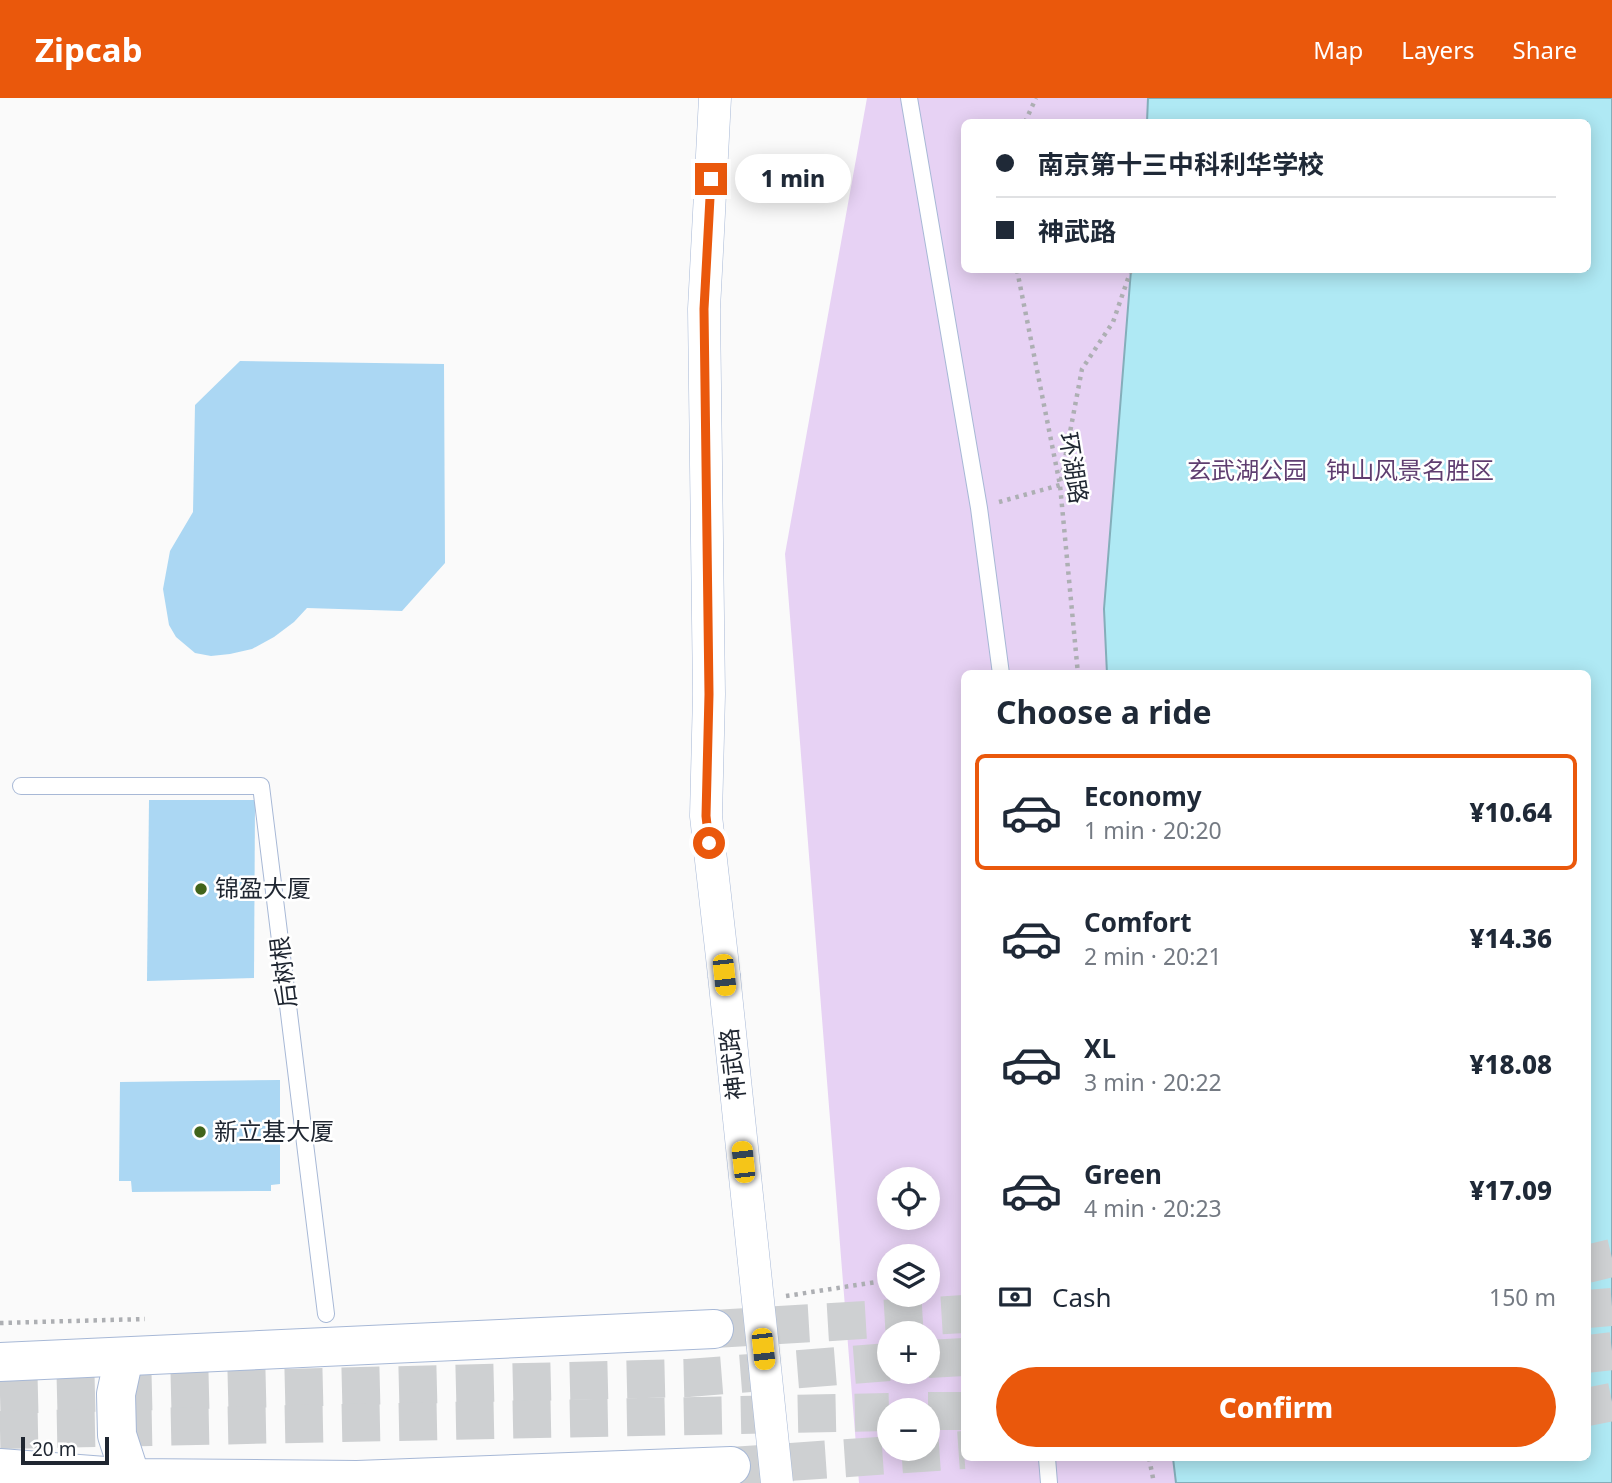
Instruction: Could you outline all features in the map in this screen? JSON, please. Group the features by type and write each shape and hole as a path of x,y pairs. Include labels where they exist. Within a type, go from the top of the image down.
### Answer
{"highway":[{"path":"0,1362 714,1329"},
{"path":"124,1357 116,1394 117,1435 131,1478"},
{"path":"0,1468 131,1478 357,1480 731,1466"}],"street":[{"name":"神武路","path":"716,98 704,309 709,694 706,816 777,1483"}],"lane":[{"path":"909,98 979,508 1000,670"},
{"name":"后树根","path":"21,786 261,786 326,1314"},
{"path":"1046,1461 1049,1483"}],"path":[{"path":"1028,119 1036,98"},
{"name":"环湖路","path":"1018,273 1060,485 1078,670"},
{"path":"979,508 1060,485 1082,369 1113,323 1130,273"},
{"path":"781,1296 877,1282"},
{"path":"1150,1461 1154,1483"}],"green space":[{"name":"玄武湖公园","path":"867,98 1612,98 1612,1483 859,1483 785,554"}],"water":[{"name":"钟山风景名胜区","path":"1148,98 1612,98 1612,1483 1176,1483 1173,1461 1591,1461 1591,670 1107,670 1104,609 1131,273 1591,273 1591,119 1147,119"}],"building":[{"path":"240,361 444,364 445,563 402,611 307,608 274,637 252,649 230,654 211,656 195,653 176,637 169,625 163,589 170,551 193,512 195,405"},
{"name":"锦盈大厦","path":"149,800 255,800 254,978 147,981"},
{"name":"新立基大厦","path":"280,1080 280,1184 271,1185 271,1191 132,1192 131,1181 119,1181 120,1082"}],"tunnel":[{"path":"1591,1263 1612,1258"},
{"path":"1591,1309 1612,1307"},
{"path":"714,1329 961,1314"},
{"path":"1591,1354 1612,1351"},
{"path":"940,1358 961,1357"},
{"path":"0,1395 688,1378 877,1363"},
{"path":"1591,1406 1612,1402"},
{"path":"940,1411 961,1411"},
{"path":"0,1430 877,1412"},
{"path":"731,1466 961,1450"}],"place":[{"name":"锦盈大厦","path":"201,889"},
{"name":"新立基大厦","path":"200,1132"}],"route":[{"path":"709,843 706,816 709,694 704,309 711,179"}]}
